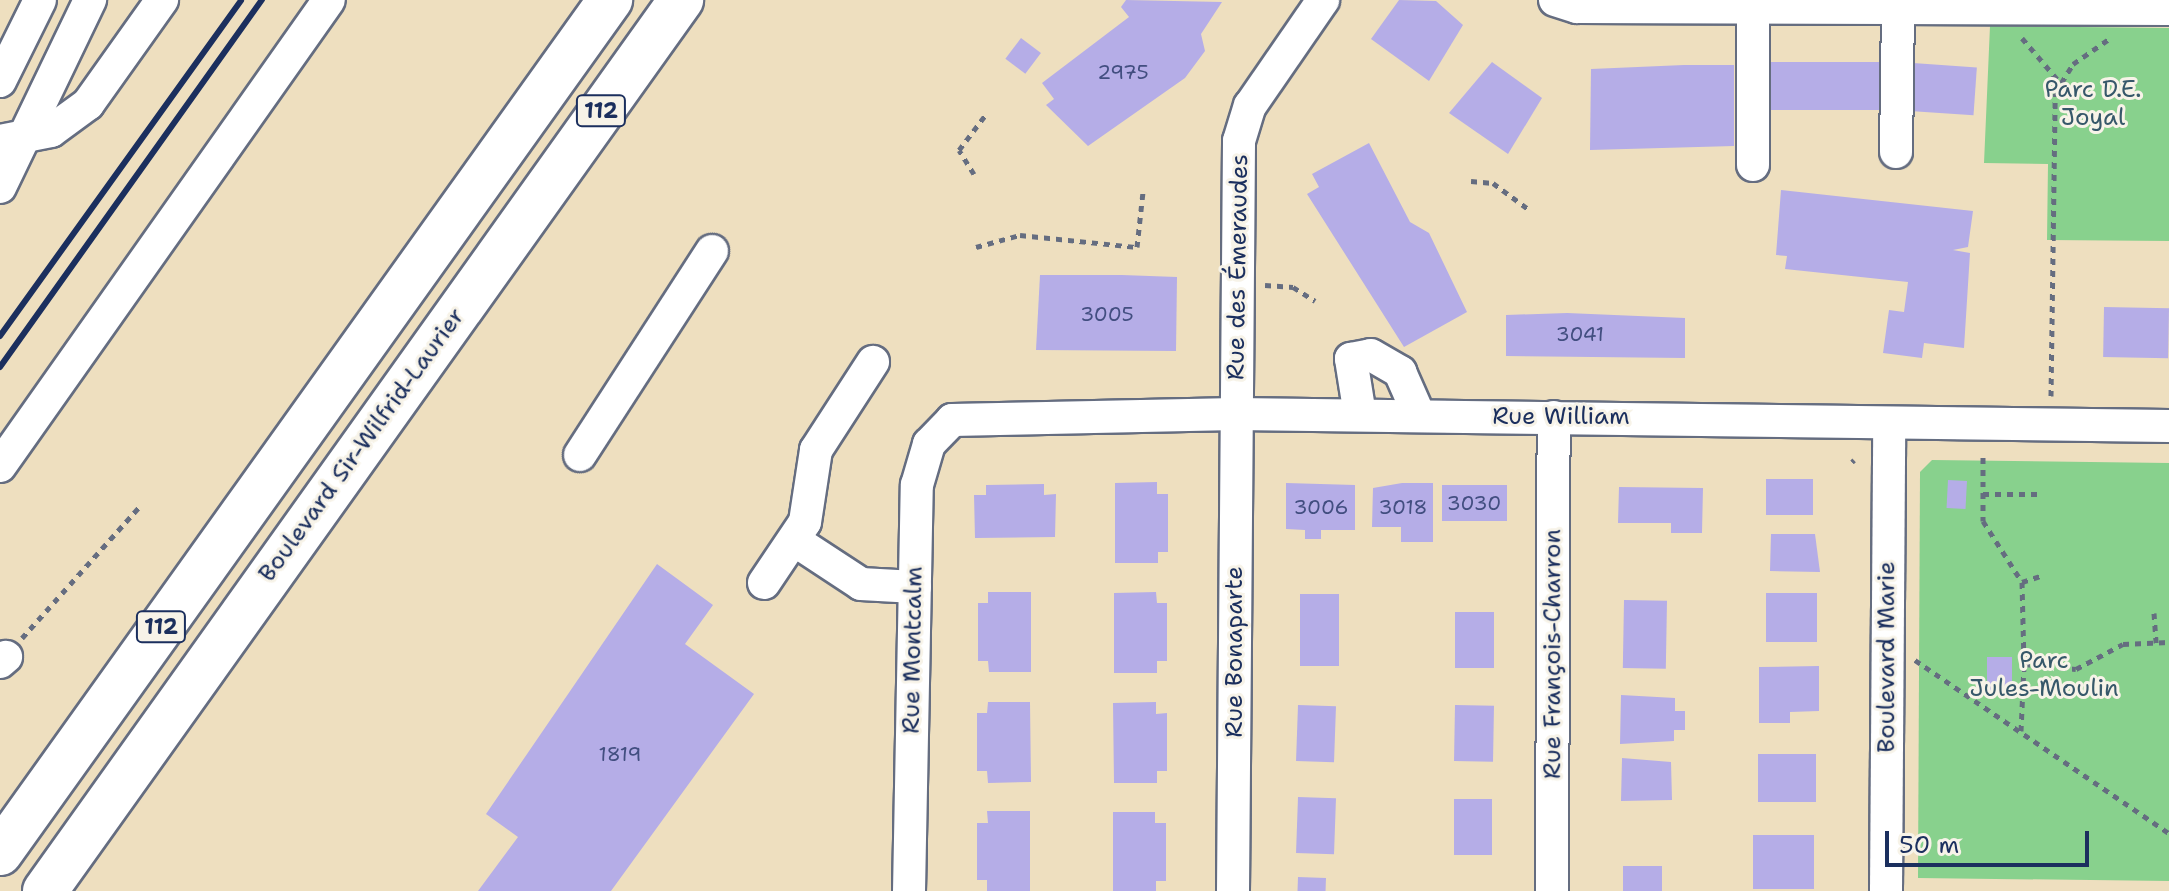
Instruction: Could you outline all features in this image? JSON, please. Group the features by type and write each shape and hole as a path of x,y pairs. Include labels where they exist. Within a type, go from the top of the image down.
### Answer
{"highway":[{"name":"112","path":"0,853 610,0"},
{"name":"Boulevard Sir-Wilfrid-Laurier","path":"45,891 681,0"}],"street":[{"path":"0,81 40,0"},
{"path":"0,187 12,141 90,0"},
{"path":"12,141 88,104 162,0"},
{"path":"0,466 329,0"},
{"name":"Rue des Émeraudes","path":"1236,414 1239,141 1250,106 1323,0"},
{"path":"1555,0 1577,7 1753,5 2169,9"},
{"path":"1753,5 1753,165"},
{"path":"1896,152 1898,8"},
{"path":"580,455 712,251"},
{"path":"1360,415 1351,359 1371,355 1400,372 1419,415"},
{"path":"764,583 805,522 816,450 873,362"},
{"name":"Rue William","path":"952,420 1236,414 2169,426"},
{"name":"Rue Bonaparte","path":"1233,891 1236,414"},
{"name":"Rue François-Charron","path":"1552,891 1554,417"},
{"name":"Rue Montcalm","path":"909,891 917,485 929,444 952,420"},
{"name":"Boulevard Marie","path":"1886,891 1889,424"},
{"path":"794,540 861,584 915,587"}],"path":[{"path":"1995,6 2058,80 2050,398"},
{"path":"2058,80 2119,36"},
{"path":"974,174 959,150 987,113"},
{"path":"1471,181 1493,183 1531,211"},
{"path":"976,247 1020,235 1137,247 1143,192"},
{"path":"1237,282 1293,287 1315,301"},
{"path":"1983,457 1983,521 2022,582 2024,664 2021,732"},
{"path":"1983,494 2043,494"},
{"path":"3,659 140,506"},
{"path":"2022,582 2043,575"},
{"path":"2154,613 2156,643"},
{"path":"2024,664 2076,669 2123,644 2169,642"},
{"path":"1915,659 2169,833"}],"green space":[{"name":"Parc D.E. Joyal","path":"1990,26 2169,28 2169,241 2047,240 2048,164 1984,163"},
{"name":"Parc Jules-Moulin","path":"1932,460 2169,463 2169,881 1918,878 1920,472"}],"building":[{"path":"1126,0 1222,2 1201,34 1205,51 1185,78 1088,146 1046,105 1054,99 1042,83 1129,17 1121,7"},
{"path":"1399,0 1436,1 1463,25 1429,81 1371,39"},
{"path":"1021,38 1041,53 1025,74 1005,59"},
{"path":"1492,62 1542,98 1508,154 1449,113"},
{"path":"1758,62 1882,62 1882,110 1758,110"},
{"path":"1913,63 1977,67 1973,115 1910,111"},
{"path":"1734,65 1734,146 1590,150 1591,69"},
{"path":"1369,143 1410,222 1429,233 1467,312 1404,347 1307,194 1319,187 1312,174"},
{"path":"1781,190 1973,211 1968,247 1953,250 1970,253 1964,348 1924,343 1922,358 1883,353 1889,310 1904,312 1908,282 1785,269 1787,256 1776,255"},
{"path":"1040,275 1177,277 1176,351 1036,350"},
{"path":"2104,307 2169,308 2168,358 2103,357"},
{"path":"1567,313 1685,318 1685,358 1506,356 1506,315"},
{"path":"1766,479 1813,479 1813,515 1766,515"},
{"path":"1948,480 1967,481 1966,509 1947,508"},
{"path":"1157,482 1157,494 1168,494 1168,552 1158,552 1158,563 1115,563 1115,483"},
{"path":"1286,483 1355,485 1355,530 1321,530 1321,539 1305,539 1305,530 1286,529"},
{"path":"1402,483 1433,483 1433,542 1401,542 1401,527 1372,527 1373,488"},
{"path":"1044,484 1044,495 1056,494 1055,537 975,538 974,495 986,495 986,485"},
{"path":"1442,485 1507,485 1507,521 1442,521"},
{"path":"1619,487 1703,488 1702,533 1671,533 1671,523 1618,523"},
{"path":"1771,534 1815,534 1820,572 1770,571"},
{"path":"657,564 713,605 685,644 754,694 611,891 478,891 518,837 486,814"},
{"path":"988,592 1031,592 1031,672 989,672 988,661 978,661 978,603 988,603"},
{"path":"1156,592 1157,603 1167,603 1167,661 1157,661 1157,673 1114,673 1114,593"},
{"path":"1766,593 1817,593 1817,642 1766,642"},
{"path":"1300,594 1339,594 1339,666 1300,666"},
{"path":"1624,600 1667,601 1666,669 1623,668"},
{"path":"1455,612 1494,612 1494,668 1455,668"},
{"path":"1987,657 2012,657 2012,694 1987,694"},
{"path":"1819,666 1819,711 1790,712 1790,723 1759,723 1759,667"},
{"path":"1621,695 1675,698 1675,711 1685,711 1685,730 1674,730 1674,741 1620,744"},
{"path":"988,702 1030,702 1031,782 988,783 987,771 977,771 977,713 987,713"},
{"path":"1156,702 1156,714 1167,713 1167,771 1157,771 1157,783 1114,783 1113,703"},
{"path":"1298,705 1336,706 1334,762 1296,761"},
{"path":"1455,705 1494,706 1493,762 1454,761"},
{"path":"1758,754 1816,754 1816,802 1758,802"},
{"path":"1622,758 1671,762 1672,800 1621,801"},
{"path":"1298,797 1336,798 1334,854 1296,853"},
{"path":"1454,799 1492,799 1492,855 1454,855"},
{"path":"987,811 1030,811 1030,891 987,891 987,880 977,880 977,823 988,823"},
{"path":"1113,812 1155,812 1155,823 1166,823 1166,881 1156,881 1156,891 1113,891"},
{"path":"1753,835 1814,835 1814,889 1753,889"},
{"path":"1623,866 1662,866 1662,891 1623,891"},
{"path":"1298,877 1326,878 1326,891 1298,891"}],"railway":[{"path":"0,336 241,0"},
{"path":"0,367 262,0"}]}
